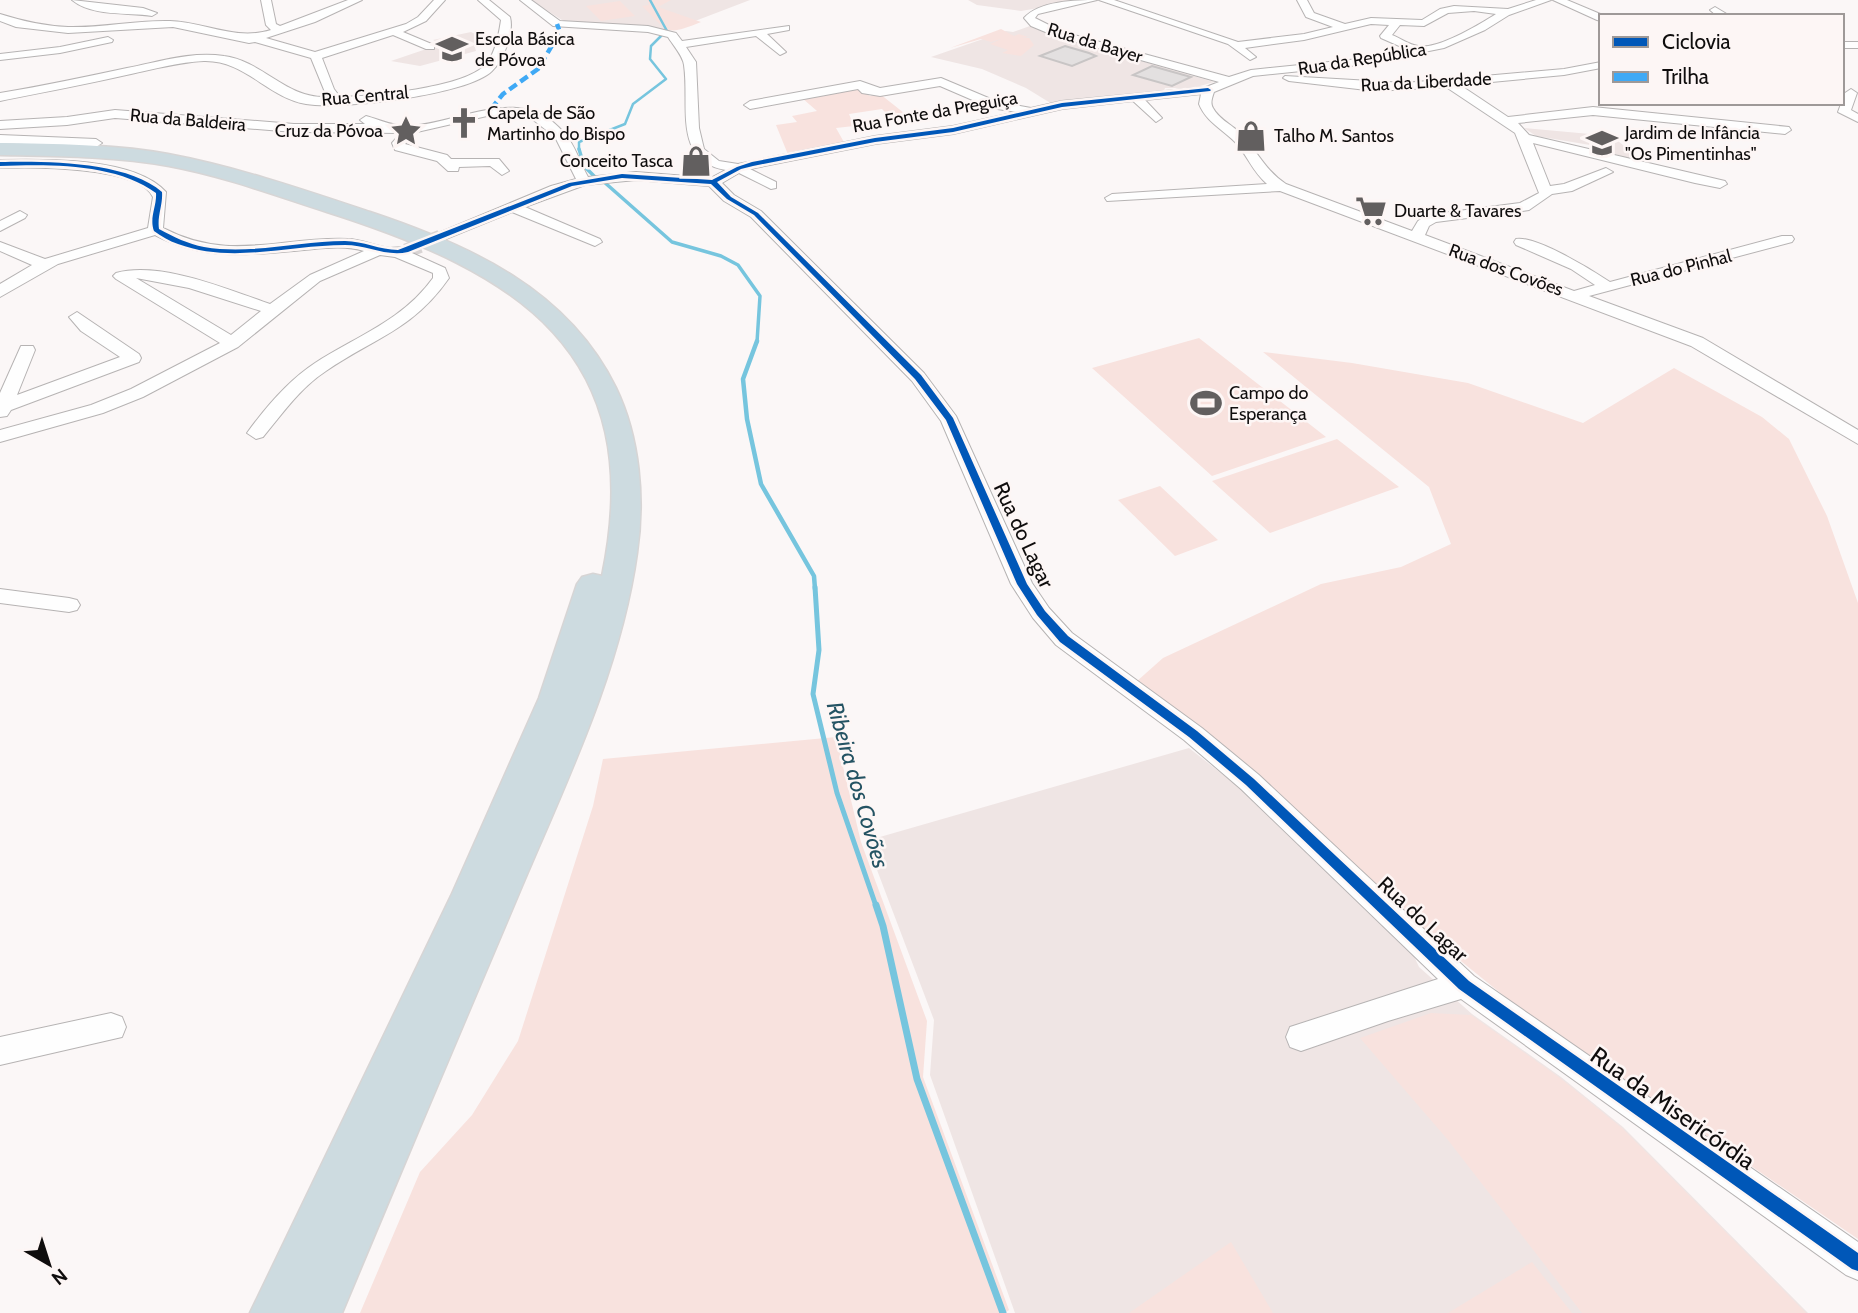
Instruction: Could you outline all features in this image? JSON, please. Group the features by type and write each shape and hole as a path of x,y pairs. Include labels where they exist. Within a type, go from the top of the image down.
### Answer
{"highway":[{"path":"0,141 63,150 138,156 209,170 396,227 455,251 508,281 561,327 583,352 602,386 615,419 623,454 626,496 623,552 607,622 583,694 500,895 364,1160 276,1313"},
{"path":"0,149 63,150"},
{"path":"0,156 114,159 174,169 345,220 440,256 496,288 544,331 565,358 583,390 596,424 603,458 605,499 601,555 584,618 556,698 471,896 364,1160 316,1313"}],"street":[{"path":"77,0 86,5 124,12 153,13 167,22 165,25"},
{"path":"266,0 271,25 277,29"},
{"path":"141,69 139,60 147,55 212,48 254,38 311,20 357,0"},
{"path":"315,57 395,32 422,19 440,0"},
{"name":"Rua Central","path":"5,96 184,60 227,59 244,64 299,97 337,100 439,89 480,75 493,62 506,25 502,15 484,0"},
{"path":"525,0 557,24 648,29 673,35 691,62 693,128 698,150 715,164 739,168 771,186"},
{"path":"1302,0 1310,15 1344,27"},
{"name":"Rua da República","path":"1251,73 1359,62 1419,51 1460,38 1508,12 1546,0"},
{"path":"1559,0 1599,17"},
{"path":"1090,1 1108,2 1239,46 1304,37 1371,21 1424,23 1432,15 1455,6 1508,12"},
{"name":"Rua da Bayer","path":"1090,1 1035,12 1028,18 1035,24 1059,34 1229,81"},
{"path":"1401,8 1385,36 1411,45 1419,51"},
{"path":"0,17 16,24 68,30 165,25 254,38 315,57 321,64 327,92 377,128"},
{"path":"0,57 60,50 165,25"},
{"path":"680,45 785,28"},
{"path":"395,32 429,47"},
{"path":"758,32 780,52"},
{"path":"1208,90 1251,73 1252,61 1239,46"},
{"path":"5,96 117,61"},
{"name":"Rua da Liberdade","path":"1251,73 1374,87 1564,72 1599,65"},
{"path":"750,105 860,85 866,90 880,92 941,82 995,105 1035,111"},
{"path":"1448,83 1507,121 1525,138 1546,191"},
{"name":"Rua Fonte da Preguiça","path":"713,182 739,168 883,138 953,130 1035,111 1134,96 1208,90"},
{"name":"Rua dos Covões","path":"1208,90 1205,100 1207,110 1240,140 1258,170 1281,187 1575,295 1708,348 1858,438"},
{"path":"1848,90 1844,112 1858,118"},
{"path":"1134,96 1156,117"},
{"path":"502,171 494,162 452,166 399,144 411,131 463,119 491,109 525,114 542,120 561,135 584,181"},
{"path":"1507,121 1593,111 1785,130"},
{"name":"Rua da Baldeira","path":"0,125 67,121 115,114 294,128 377,128 411,131"},
{"path":"1525,138 1578,146 1677,176 1720,184"},
{"path":"0,141 96,144"},
{"path":"419,152 436,145"},
{"path":"0,164 83,167 146,183 159,192 154,224 156,230"},
{"path":"1546,191 1567,188 1606,172"},
{"path":"441,237 584,181 636,176 713,182"},
{"name":"Rua do Lagar","path":"713,182 729,198 756,214 918,377 950,420 1022,584 1041,613 1064,639 1192,734 1250,782 1464,985"},
{"path":"1112,198 1281,187"},
{"path":"1413,236 1419,233 1423,224 1432,219 1524,207 1545,195 1546,191"},
{"path":"512,207 594,242"},
{"path":"0,227 20,215"},
{"path":"0,292 18,278 46,265 156,230 197,247 225,252 349,243 402,252 440,271 441,278 411,314 306,378 256,433"},
{"name":"Rua do Pinhal","path":"1575,295 1787,239"},
{"path":"1521,242 1576,266 1606,286"},
{"path":"0,246 46,265"},
{"path":"0,436 117,401 232,343 315,278 378,250"},
{"path":"232,343 121,276 125,272 140,272 272,310"},
{"path":"2,411 133,358 87,328 78,317"},
{"path":"2,411 27,350"},
{"path":"0,596 69,605"},
{"path":"1301,1037 1388,1007 1464,985"},
{"name":"Rua da Misericórdia","path":"1464,985 1858,1263"},
{"path":"0,1051 111,1027"}],"shaded area":[{"path":"531,0 750,0 669,31 565,22"},
{"path":"647,0 671,0 658,7 701,22 680,29 668,29 642,6 649,5"},
{"path":"968,0 1085,0 1021,11 977,5"},
{"path":"620,1 635,16 601,21 586,6"},
{"path":"1030,26 1214,82 1193,88 1165,88 1164,91 1052,104 1026,88 982,69 931,57 1006,31 1013,32"},
{"path":"1001,29 1014,36 1019,34 1028,37 1022,38 1029,38 1034,45 1021,56 1002,53 1008,50 990,44 1001,39 991,42 981,39 950,48"},
{"name":"Escola Básica de Póvoa","path":"471,32 477,39 474,44 476,51 420,66 391,61 441,44 433,40"},
{"path":"856,87 870,96 880,94 904,113 888,115 882,109 849,114 854,126 836,128 845,144 789,157 776,125 797,122 792,116 817,111 802,98"},
{"name":"Jardim de Infância \"Os Pimentinhas\"","path":"1524,128 1612,136 1629,150 1629,159 1590,145 1536,136"},
{"name":"Campo do Esperança","path":"1199,338 1326,437 1212,476 1092,368"},
{"path":"1263,352 1352,363 1468,383 1583,423 1674,368 1762,417 1789,439 1827,516 1858,603 1858,1239 1514,1004 1404,915 1136,682 1163,658 1321,584 1401,567 1451,544 1429,487"},
{"path":"1337,439 1399,487 1270,533 1212,481"},
{"path":"1160,486 1218,540 1175,556 1118,500"},
{"path":"836,737 861,842 927,1021 923,1077 1009,1310 1005,1313 360,1313 420,1172 472,1115 518,1041 593,806 603,759"},
{"path":"1189,748 1240,788 1413,954 1419,967 1472,1014 1561,1077 1623,1127 1808,1313 1015,1313 930,1075 934,1020 866,841"},
{"path":"1431,1013 1471,1015 1560,1078 1622,1128 1806,1313 1582,1313 1448,1140 1360,1038"},
{"path":"1231,1242 1273,1313 1129,1313"},
{"path":"1532,1262 1572,1313 1448,1313"}],"building":[{"path":"1065,46 1096,56 1072,66 1040,56"},
{"path":"1152,66 1191,77 1172,86 1133,75"}],"waterway":[{"name":"Ribeira dos Covões","path":"650,0 667,31"},
{"name":"Ribeira dos Covões","path":"579,149 579,142 625,124 633,104 666,79 650,59 651,46 662,35"},
{"name":"Ribeira dos Covões","path":"579,149 584,166 594,176"},
{"name":"Ribeira dos Covões","path":"603,181 672,242 721,256 738,265 760,296 757,342"},
{"name":"Ribeira dos Covões","path":"757,341 743,379 747,419 761,484 814,576 815,589"},
{"name":"Ribeira dos Covões","path":"815,587 819,650 813,694 837,793 876,906"},
{"name":"Ribeira dos Covões","path":"876,905 917,1079 1003,1313"}],"tunnel":[{"path":"406,251 441,237"}],"marked path":[{"path":"491,109 498,98 542,65 560,32 557,24"}],"cycle path":[{"path":"0,164 84,167 129,176 147,183 159,192 156,230 179,242 202,249 250,251 348,243 398,252 571,184 622,176 713,182 752,164 875,140 953,130 1062,105 1208,90"},
{"path":"713,182 729,198 756,214 918,377 950,420 1022,584 1041,613 1064,639 1193,734 1250,782 1464,985 1858,1263"}],"place":[{"name":"Escola Básica de Póvoa","path":"452,49"},
{"name":"Capela de São Martinho do Bispo","path":"464,123"},
{"name":"Cruz da Póvoa","path":"406,131"},
{"name":"Talho M. Santos","path":"1251,136"},
{"name":"Jardim de Infância \"Os Pimentinhas\"","path":"1602,143"},
{"name":"Conceito Tasca","path":"696,161"},
{"name":"Duarte & Tavares","path":"1371,211"},
{"name":"Campo do Esperança","path":"1206,403"}]}
